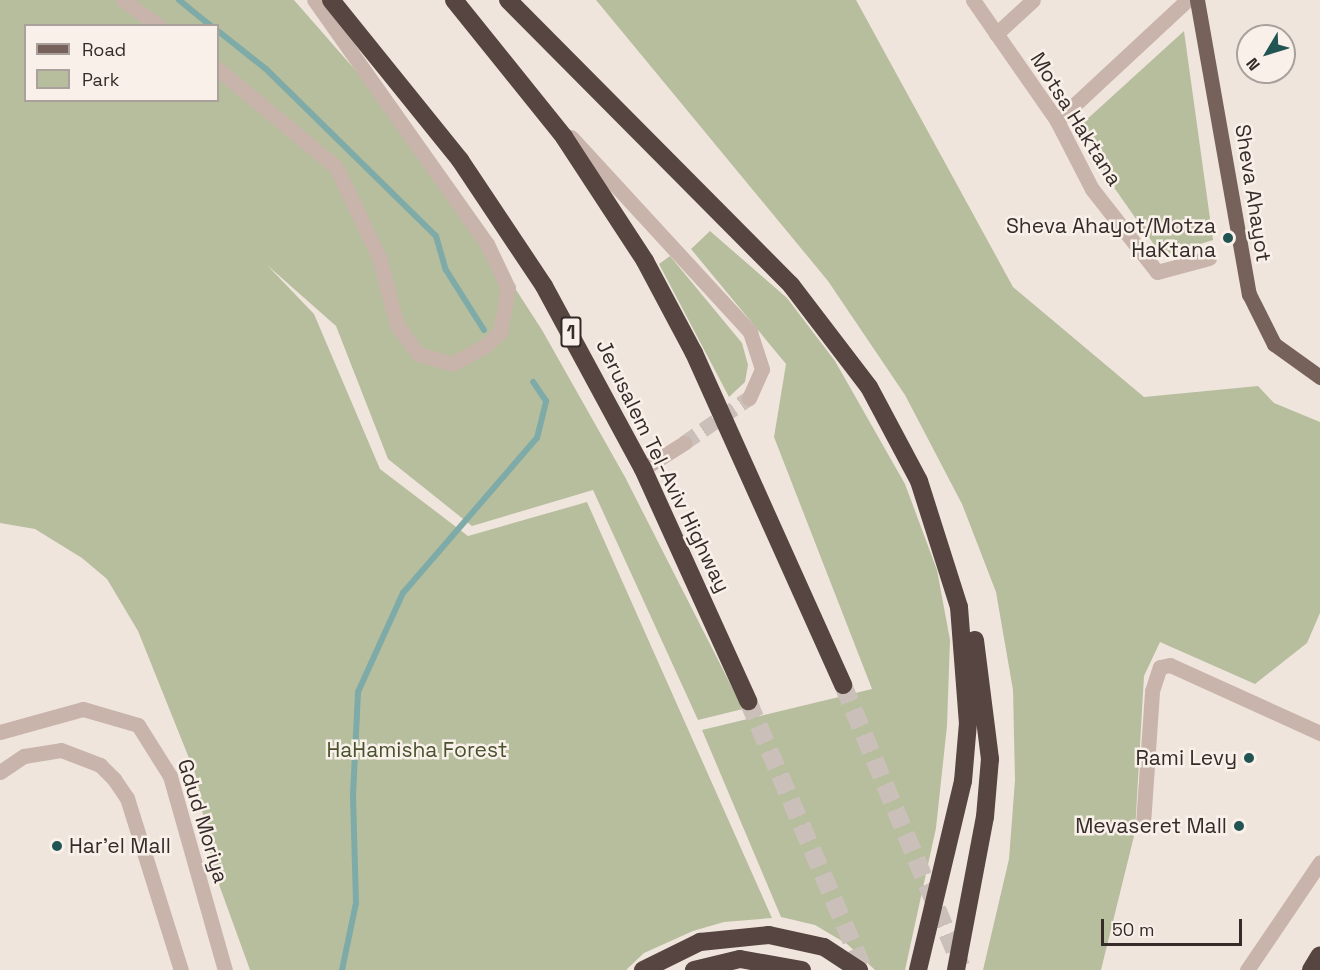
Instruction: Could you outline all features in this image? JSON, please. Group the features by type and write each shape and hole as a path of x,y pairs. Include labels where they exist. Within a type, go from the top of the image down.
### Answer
{"highway":[{"name":"Jerusalem Tel-Aviv Highway","path":"331,0 409,94 504,224 579,346 643,469 748,701"},
{"path":"454,0 535,98 619,218 670,306 843,685"},
{"path":"508,0 594,80 798,294 869,387 931,511 966,603 983,679 990,759 985,817 956,970"},
{"path":"918,970 963,781 968,723 959,607 931,511"},
{"path":"643,970 700,942 769,935 824,947 858,970"},
{"path":"1311,970 1320,955"},
{"path":"694,970 740,959 802,970"}],"main road":[{"name":"Sheva Ahayot","path":"1197,0 1249,294 1274,344 1316,374"}],"street":[{"path":"123,0 156,24"},
{"path":"219,70 310,140 336,167 379,257 397,325 418,354 452,364 485,346 500,332 508,288 488,244 314,0"},
{"name":"Motsa Haktana","path":"973,0 1057,121 1092,189 1157,272 1209,258"},
{"path":"996,34 1033,0"},
{"path":"1057,121 1187,0"},
{"path":"535,98 750,332 762,369 749,398"},
{"path":"643,469 684,443"},
{"path":"1143,824 1152,691 1160,667 1170,665 1320,733"},
{"name":"Gdud Moriya","path":"0,732 83,710 138,724 170,776 225,970"},
{"path":"0,772 24,756 61,750 100,765 114,779 133,816 180,970"},
{"path":"1246,970 1320,862"}],"green space":[{"name":"HaHamisha Forest","path":"0,0 294,0 363,79 466,212 542,330 625,477 743,709 698,720 593,490 472,526 388,459 336,326 267,265 314,314 380,469 468,536 587,502 772,918 724,922 693,931 644,953 626,970 250,970 213,868 195,773 138,631 107,579 82,558 35,529 0,523"},
{"path":"596,0 856,0 1013,287 1144,397 1258,386 1274,403 1320,422 1320,613 1307,643 1255,684 1160,642 1144,676 1135,832 1101,970 983,970 1009,859 1015,780 1013,690 996,592 962,504 905,395 828,281"},
{"path":"1184,31 1213,240 1162,256 1106,176 1084,122"},
{"path":"710,231 787,298 835,361 905,484 937,570 950,640 947,726 936,828 905,970 875,970 847,944 815,925 781,917 702,730 872,689 774,437 786,364 691,249"},
{"path":"670,256 742,343 748,365 745,382 729,397 659,264"}],"waterway":[{"path":"179,0 209,24"},
{"path":"219,32 266,69 436,236 446,270 484,330"},
{"path":"342,970 356,903 353,795 358,692 403,593 537,438 546,401 533,382"}],"tunnel":[{"path":"684,443 749,398"},
{"path":"843,685 961,966"},
{"path":"748,701 864,970"}],"place":[{"name":"Sheva Ahayot/Motza HaKtana","path":"1228,238"},
{"name":"Rami Levy","path":"1249,758"},
{"name":"Mevaseret Mall","path":"1239,826"},
{"name":"Har'el Mall","path":"57,846"}]}
